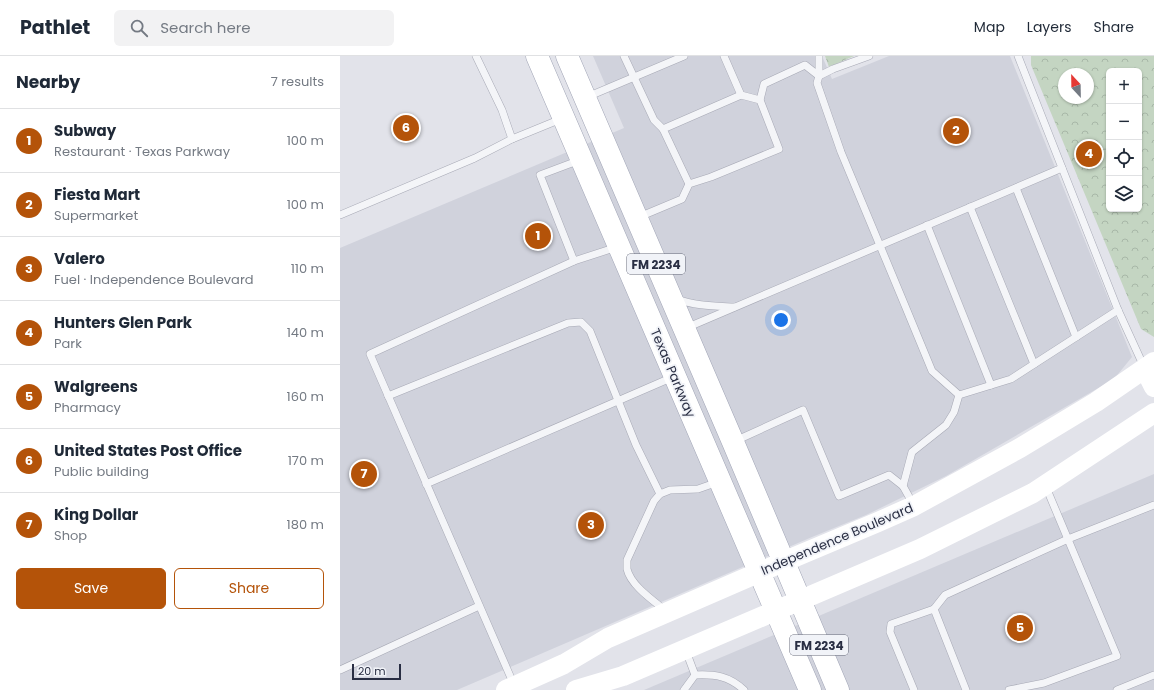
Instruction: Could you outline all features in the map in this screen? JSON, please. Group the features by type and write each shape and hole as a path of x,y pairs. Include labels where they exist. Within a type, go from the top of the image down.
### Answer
{"main road":[{"name":"Texas Parkway","path":"537,56 810,690"},
{"name":"Texas Parkway","path":"567,56 838,690"},
{"path":"590,179 609,191 617,210 626,217 637,218"},
{"path":"1150,366 1154,387"},
{"name":"Independence Boulevard","path":"513,689 564,664 608,638 914,506 1020,448 1096,402 1150,366"},
{"path":"576,690 623,676 920,549 1033,493 1154,413"}],"lane":[{"path":"476,56 502,110 512,139"},
{"path":"624,56 654,120 663,129 689,184"},
{"path":"585,98 684,56"},
{"path":"724,56 741,95"},
{"path":"819,56 819,76 817,83 841,152 932,371 959,395"},
{"path":"819,76 833,69 869,56"},
{"path":"1018,56 1118,310 1150,366"},
{"path":"637,218 682,199 689,184 711,177 780,149 760,100 764,84 805,65 819,76"},
{"path":"663,129 741,95 760,100"},
{"path":"340,215 468,160 512,139 564,118"},
{"path":"574,261 540,175 582,160"},
{"path":"684,329 1062,168"},
{"path":"1016,188 1076,337"},
{"path":"970,207 1034,364"},
{"path":"927,225 991,385"},
{"path":"513,689 479,606 370,354 574,261 618,247"},
{"path":"670,296 683,301 705,305 736,307"},
{"path":"959,395 1011,379 1118,310"},
{"path":"388,396 568,323 581,322 590,331 636,444 660,494"},
{"path":"426,484 675,376"},
{"path":"903,486 912,452 946,425 954,412 959,395"},
{"path":"732,442 803,410 839,496 889,475 903,486 914,506"},
{"path":"668,613 633,582 627,570 627,560 654,501 660,494 670,490 698,489 720,482"},
{"path":"1009,690 1044,683 1117,656 1045,485"},
{"path":"914,690 890,632 891,624 934,609 945,595 1068,539 1154,505"},
{"path":"340,670 479,606"},
{"path":"934,609 966,690"},
{"path":"686,649 695,675"},
{"path":"1116,690 1154,674"},
{"path":"684,690 695,675"},
{"path":"695,675 715,675 726,678 736,683 744,690"}],"shaded area":[{"path":"593,56 822,56 832,79 889,56 1010,56 1132,357 1114,379 946,476 866,515 457,690 340,690 340,248 624,128"},
{"path":"1154,474 1154,690 644,690"}],"green space":[{"path":"825,56 854,56 829,67"},
{"path":"1031,56 1154,56 1154,337 1141,329 1031,65"}],"place":[{"name":"United States Post Office","path":"406,128"},
{"name":"Fiesta Mart","path":"956,131"},
{"name":"Hunters Glen Park","path":"1089,154"},
{"name":"Subway","path":"538,236"},
{"name":"King Dollar","path":"364,474"},
{"name":"Valero","path":"591,525"},
{"name":"Walgreens","path":"1020,628"}]}
